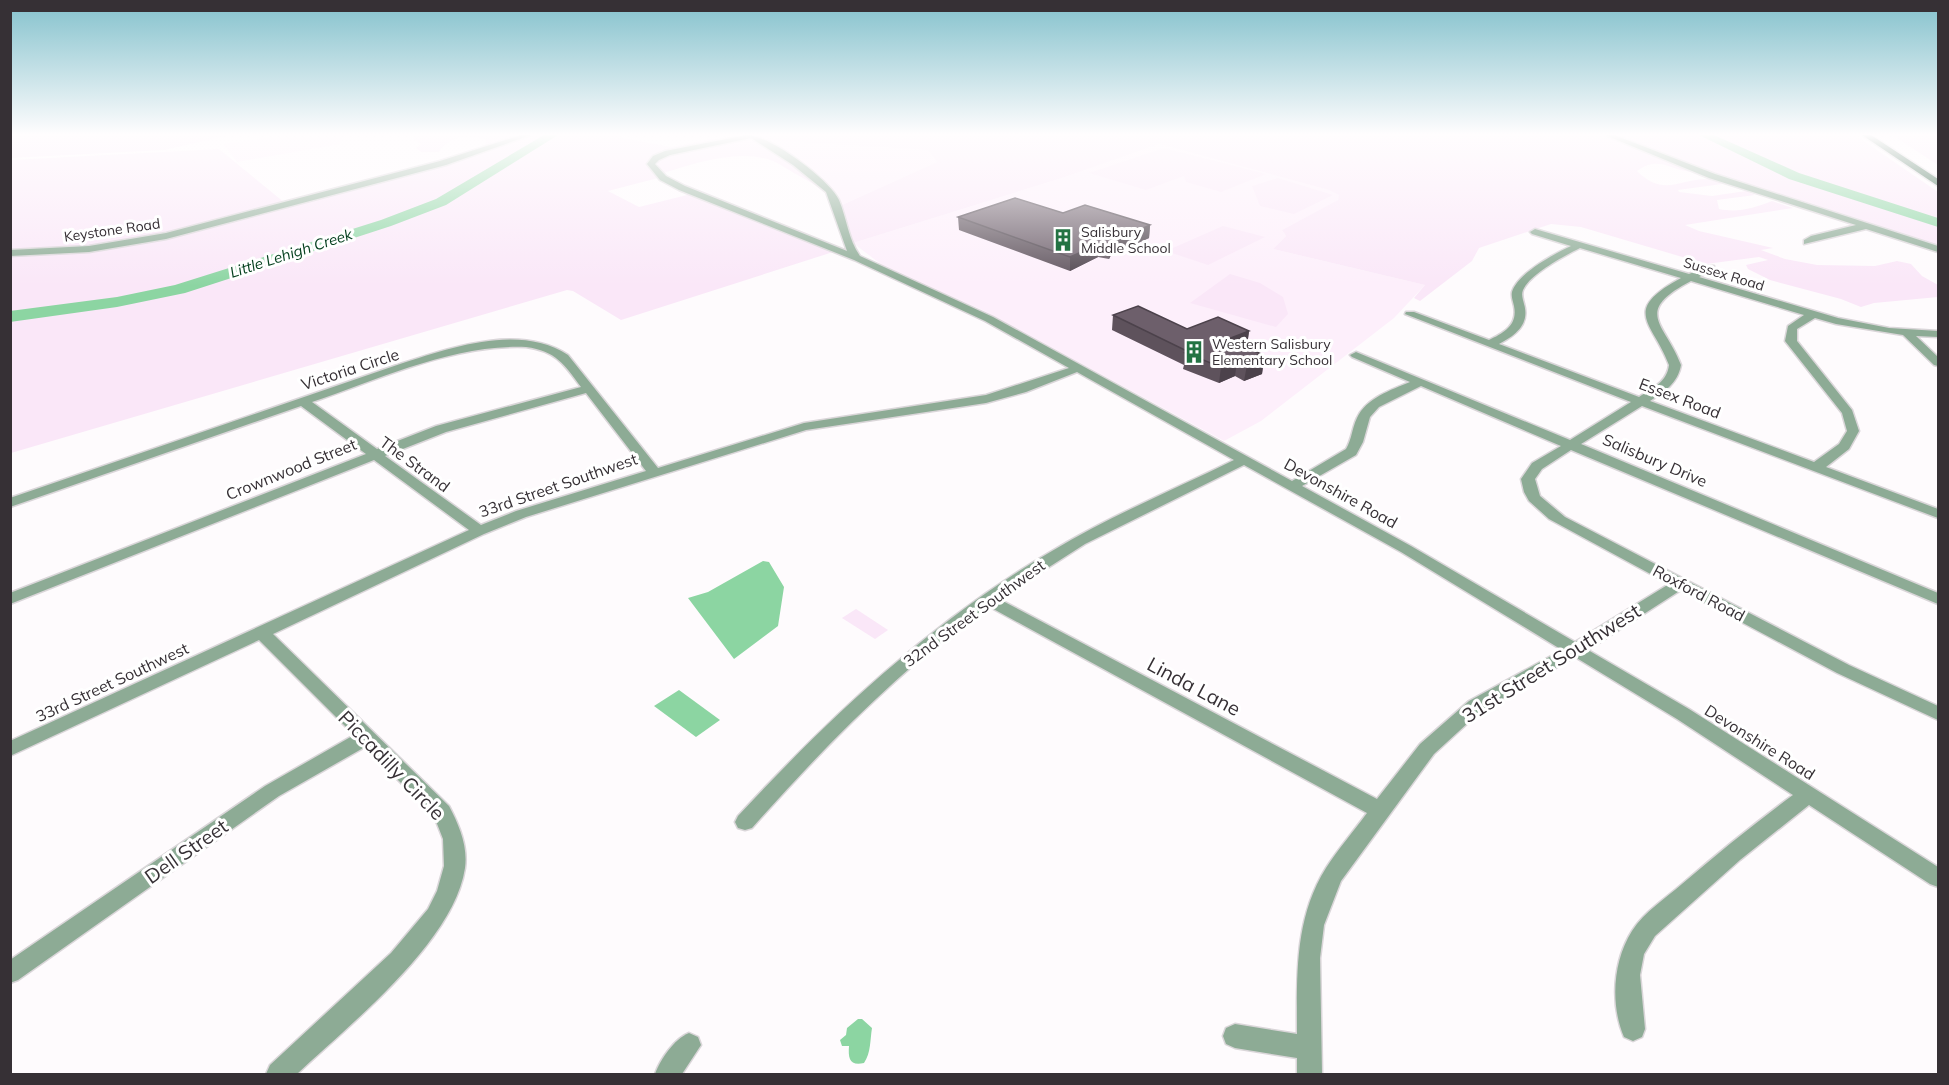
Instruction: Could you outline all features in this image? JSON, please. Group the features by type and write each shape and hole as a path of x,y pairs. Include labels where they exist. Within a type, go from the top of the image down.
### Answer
{"street":[{"name":"Keystone Road","path":"10,253 89,249 166,236 357,186"},
{"name":"Devonshire Road","path":"678,186 856,258 972,311 1078,368 1407,549 1576,649 1809,794 1938,878"},
{"path":"824,186 835,199 846,244 856,258"},
{"path":"1741,186 1938,249"},
{"path":"1807,242 1814,237 1865,226"},
{"name":"Sussex Road","path":"1535,232 1855,326 1907,333 1938,334"},
{"path":"1490,344 1518,325 1521,310 1516,296 1521,286 1545,264 1579,245"},
{"path":"1571,444 1665,386 1674,372 1672,357 1651,323 1651,309 1662,295 1711,267"},
{"name":"Essex Road","path":"1410,315 1938,514"},
{"path":"1814,315 1792,328 1791,341 1848,413 1853,431 1844,446 1817,467"},
{"path":"1907,333 1938,363"},
{"name":"Victoria Circle","path":"10,503 303,401 458,352 506,344 537,346 558,352 654,472"},
{"name":"Salisbury Drive","path":"1356,355 1938,599"},
{"name":"33rd Street Southwest","path":"10,749 479,531 549,504 804,427 841,419 987,399 1032,386 1078,368"},
{"path":"1291,487 1351,452 1357,444 1361,423 1369,410 1421,382"},
{"name":"Crownwood Street","path":"10,599 461,422 589,388"},
{"name":"The Strand","path":"303,401 479,531"},
{"name":"Roxford Road","path":"1571,444 1531,473 1528,486 1537,502 1560,520 1843,669 1938,713"},
{"name":"32nd Street Southwest","path":"745,822 802,759 856,705 936,637 1068,548 1120,519 1244,460"},
{"name":"31st Street Southwest","path":"1309,1074 1309,958 1313,925 1323,895 1333,875 1380,810 1427,749 1475,706 1576,649 1681,583"},
{"name":"Linda Lane","path":"989,600 1380,810"},
{"name":"Piccadilly Circle","path":"261,632 442,812 451,827 455,845 455,864 450,886 437,913 401,959 279,1074"},
{"name":"Dell Street","path":"10,973 272,791 366,737"},
{"path":"1633,1029 1628,997 1629,969 1637,944 1650,924 1748,838 1809,794"},
{"path":"1235,1036 1309,1048"},
{"path":"667,1074 689,1045"}],"shaded area":[{"path":"11,186 264,186 285,203 174,233 99,246 11,250"},
{"path":"359,186 629,186 608,191 639,207 691,194 833,252 621,320 573,291 567,290 11,453 10,256 140,243"},
{"path":"830,186 885,186 842,205 838,194"},
{"path":"885,186 1037,186 853,243 842,205"},
{"path":"1037,186 1314,186 1340,195 1337,201 1282,230 1286,236 1273,249 1425,285 1394,318 1261,421 1224,441 982,310 886,268 853,243"},
{"path":"1131,186 1158,186 1146,190"},
{"path":"1199,186 1237,186 1221,192"},
{"path":"1252,186 1303,186 1333,195 1294,214 1260,206"},
{"path":"1313,186 1710,186 1678,190 1712,196 1746,191 1755,195 1717,200 1719,209 1746,209 1772,201 1793,208 1685,225 1699,231 1773,248 1761,250 1785,259 1817,265 1875,266 1897,261 1911,264 1922,276 1938,285 1938,297 1874,303 1861,307 1841,299 1770,280 1748,269 1746,265 1768,260 1759,257 1706,264 1581,227 1551,224 1479,248 1472,261 1420,301 1414,298 1425,285 1273,249 1286,236 1282,230 1338,200 1339,195"},
{"path":"1749,186 1929,186 1938,192 1938,246"},
{"path":"1223,226 1265,237 1208,265 1166,251"},
{"path":"1230,274 1260,283 1283,297 1288,314 1276,327 1190,303"},
{"path":"763,561 769,562 784,587 778,626 734,659 688,598 708,592"},
{"path":"856,609 888,630 875,639 842,618"},
{"path":"679,690 720,720 696,737 654,706"},
{"path":"858,1019 862,1019 872,1028 868,1055 864,1063 859,1064 851,1060 849,1046 842,1046 840,1040 846,1035 847,1028"}],"building":[{"path":"1015,198 1063,213 1085,205 1150,225 1112,242 1110,246 1099,244 1070,257 958,217"},
{"path":"1138,306 1187,329 1218,317 1249,331 1228,339 1261,354 1258,355 1264,358 1247,365 1237,361 1221,367 1185,353 1189,352 1113,315"}],"waterway":[{"name":"Little Lehigh Creek","path":"10,317 117,302 179,289 386,223 441,202 468,186"},
{"name":"Little Lehigh Creek","path":"1824,186 1938,223"}],"place":[{"name":"Salisbury Middle School","path":"1063,240"},
{"name":"Western Salisbury Elementary School","path":"1194,352"}]}
